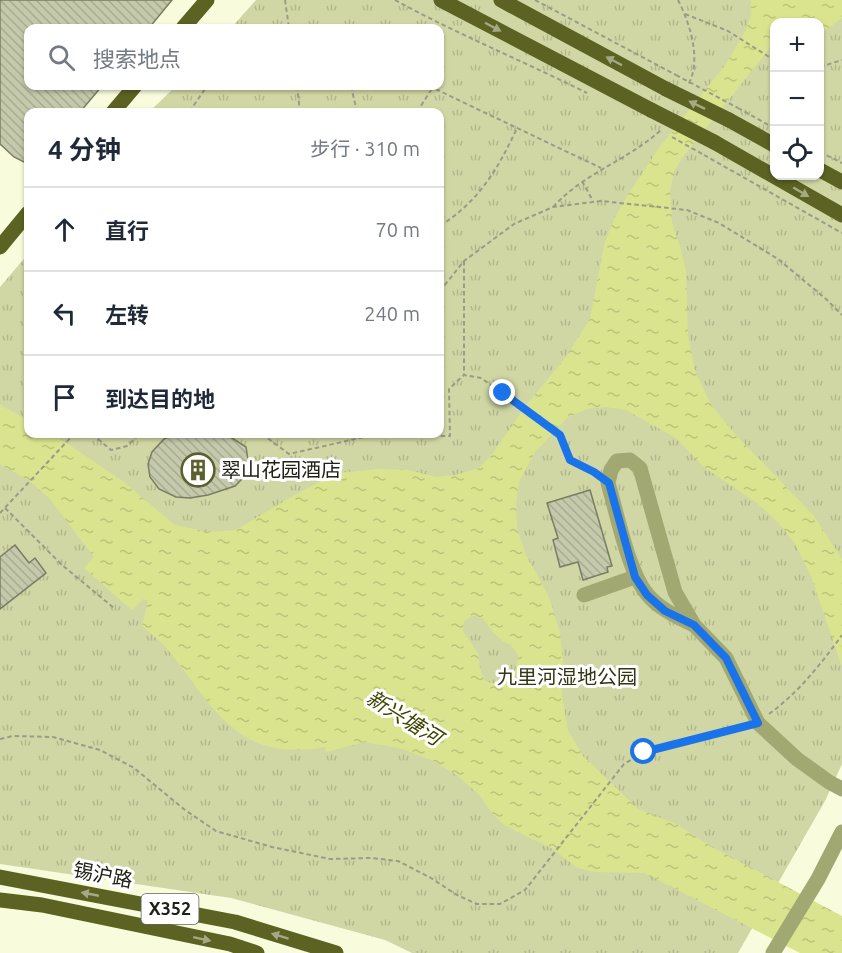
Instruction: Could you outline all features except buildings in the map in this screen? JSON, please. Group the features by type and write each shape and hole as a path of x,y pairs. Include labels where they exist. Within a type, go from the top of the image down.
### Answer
{"main road":[{"path":"186,24 207,0"},
{"path":"441,0 714,142 842,215"},
{"path":"501,0 666,89 734,114 770,142"},
{"path":"116,108 132,90"},
{"path":"824,173 842,182"},
{"path":"0,248 24,218"},
{"name":"锡沪路","path":"0,877 235,922 336,953"},
{"name":"X352","path":"0,900 54,908 230,944 257,953"}],"street":[{"path":"694,625 665,611 647,595 635,577 609,483 611,470 617,461 630,460 640,468 675,592 694,625 726,658 758,723 797,759 842,789"},
{"path":"584,595 635,577"},
{"path":"773,953 818,879 842,832"}],"path":[{"path":"285,0 288,24"},
{"path":"395,0 439,24"},
{"path":"535,0 676,75 734,114 770,127"},
{"path":"685,14 728,32 770,58"},
{"path":"444,26 590,95"},
{"path":"824,65 842,60"},
{"path":"192,108 204,90"},
{"path":"297,90 300,108"},
{"path":"352,90 356,108"},
{"path":"420,108 431,90"},
{"path":"439,90 601,168"},
{"path":"653,127 842,233"},
{"path":"444,223 479,193 501,163 517,128"},
{"path":"824,154 842,163"},
{"path":"582,181 593,201"},
{"path":"444,286 464,261 514,224 553,207 601,201 687,210 719,223 778,259 842,315"},
{"path":"444,436 450,436 449,389 464,375 464,261"},
{"path":"464,375 481,378 560,435 570,460 594,472 609,483"},
{"path":"0,513 70,438"},
{"path":"97,438 111,450 127,446 136,438"},
{"path":"267,438 289,454 361,438"},
{"path":"5,508 62,565 114,609"},
{"path":"0,739 13,736 53,736 100,750 134,768 185,810 216,831 272,847 330,859 371,858 398,861 477,904 500,904 525,890 624,764 644,752 758,723 786,702 842,635"}],"green space":[{"name":"九里河湿地公园","path":"256,0 842,0 842,764 825,801 738,953 412,953 385,940 231,898 0,864 0,287 24,259 24,438 444,438 444,108 153,108 172,90 444,90 444,24 235,24"}],"water":[{"name":"新兴塘河","path":"751,0 842,0 842,18 824,31 824,18 770,18 770,48 681,159 674,172 670,190 672,223 686,270 688,335 695,371 712,406 735,434 814,516 842,559 842,667 811,576 794,542 778,522 756,502 705,468 676,438 626,410 606,407 587,409 568,417 535,452 519,482 516,503 517,529 526,555 549,597 560,633 563,660 562,696 568,730 583,756 637,808 678,825 712,847 842,916 842,953 800,953 644,873 594,872 578,868 551,848 504,825 480,796 458,776 434,761 403,749 364,742 326,752 325,747 302,750 282,749 249,739 221,717 167,649 142,626 148,601 143,599 132,610 84,568 94,557 50,499 30,481 0,464 0,405 24,418 24,438 59,438 124,482 175,525 208,532 236,530 336,473 379,469 409,470 436,477 455,475 479,468 566,357 590,319 604,245 615,217 659,148 726,64 745,32 751,15","holes":["474,615 483,619 504,642 511,645 518,655 513,675 505,683 499,684 484,680 478,654 463,631 464,621"]}],"place":[{"name":"翠山花园酒店","path":"198,470"}],"route":[{"path":"503,393 560,435 570,460 594,472 609,483 635,577 647,595 665,611 694,625 726,658 758,723 644,752"}]}
